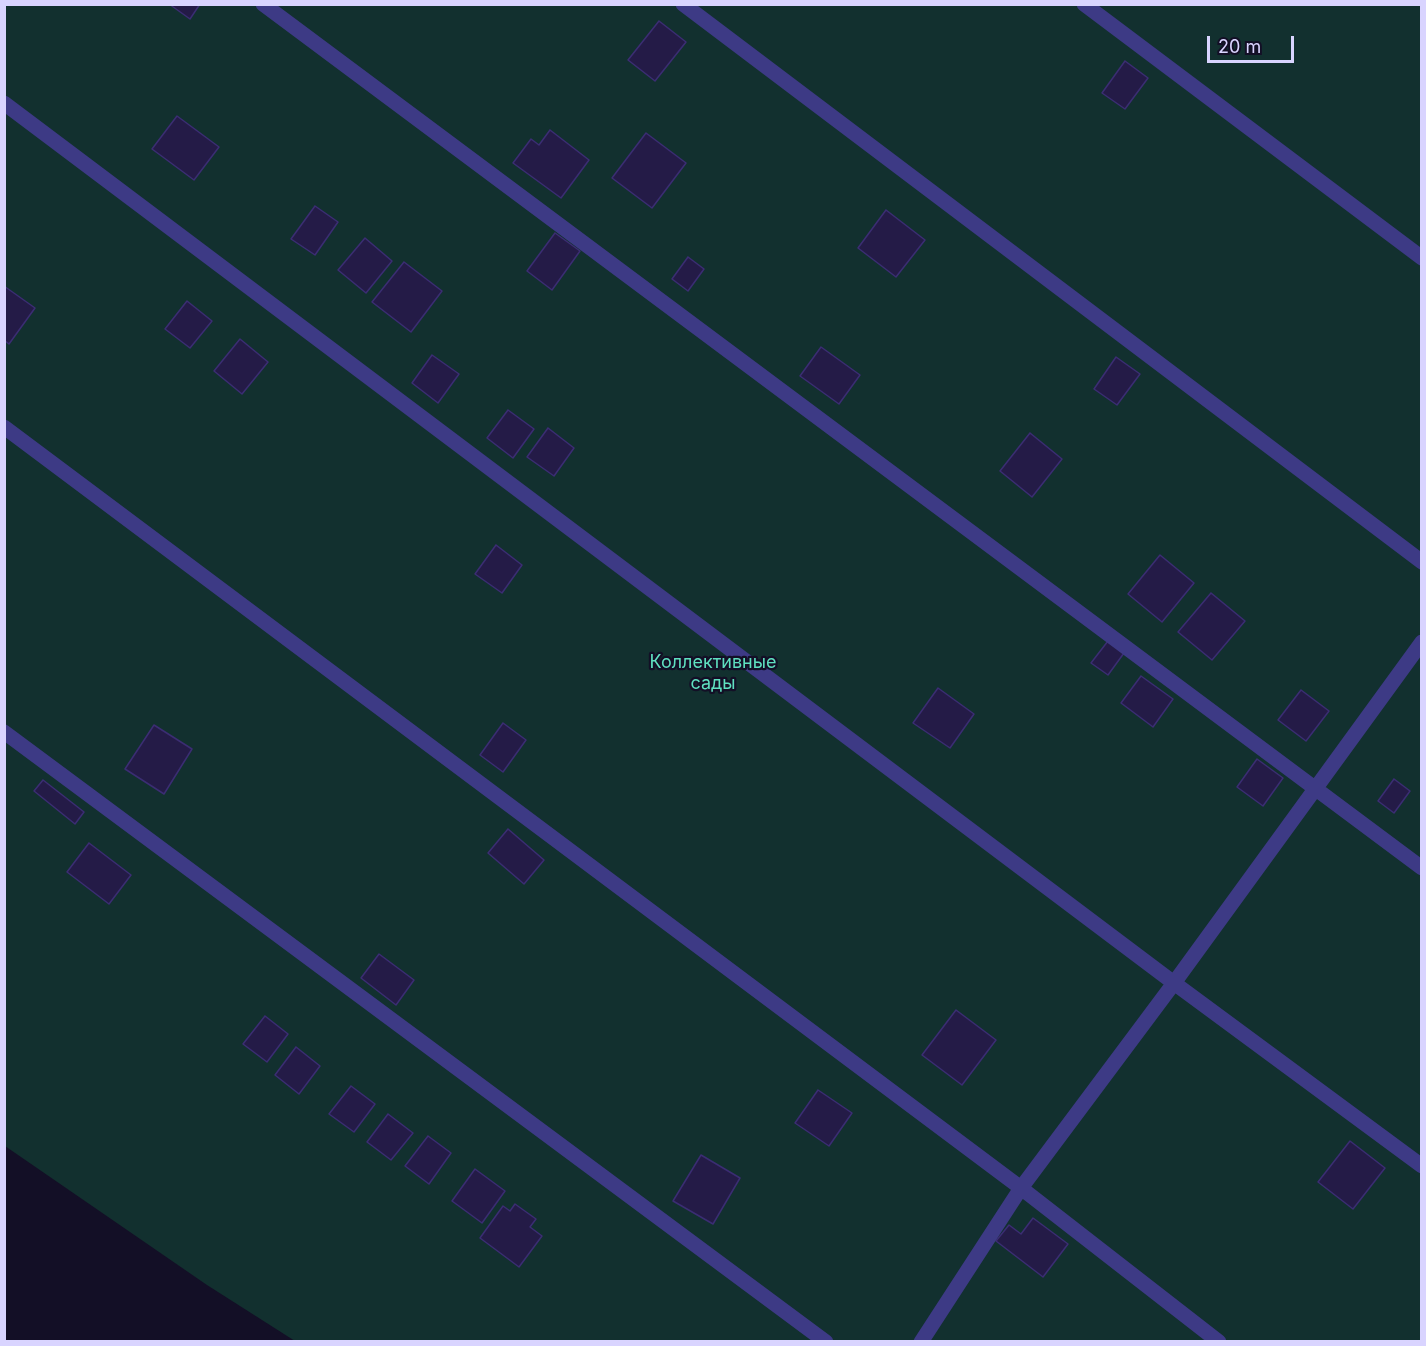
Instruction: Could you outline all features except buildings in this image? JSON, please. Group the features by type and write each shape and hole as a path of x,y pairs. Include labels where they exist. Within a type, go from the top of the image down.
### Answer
{"street":[{"path":"263,4 1422,868"},
{"path":"683,4 1422,562"},
{"path":"1084,4 1422,258"},
{"path":"4,102 1174,983 1422,1166"},
{"path":"4,427 1021,1188 1219,1341"},
{"path":"921,1341 1021,1188 1174,983 1422,642"},
{"path":"4,732 826,1341"}],"green space":[{"name":"Коллективные сады","path":"4,5 1421,5 1421,1341 295,1341 207,1285 5,1146"}]}
